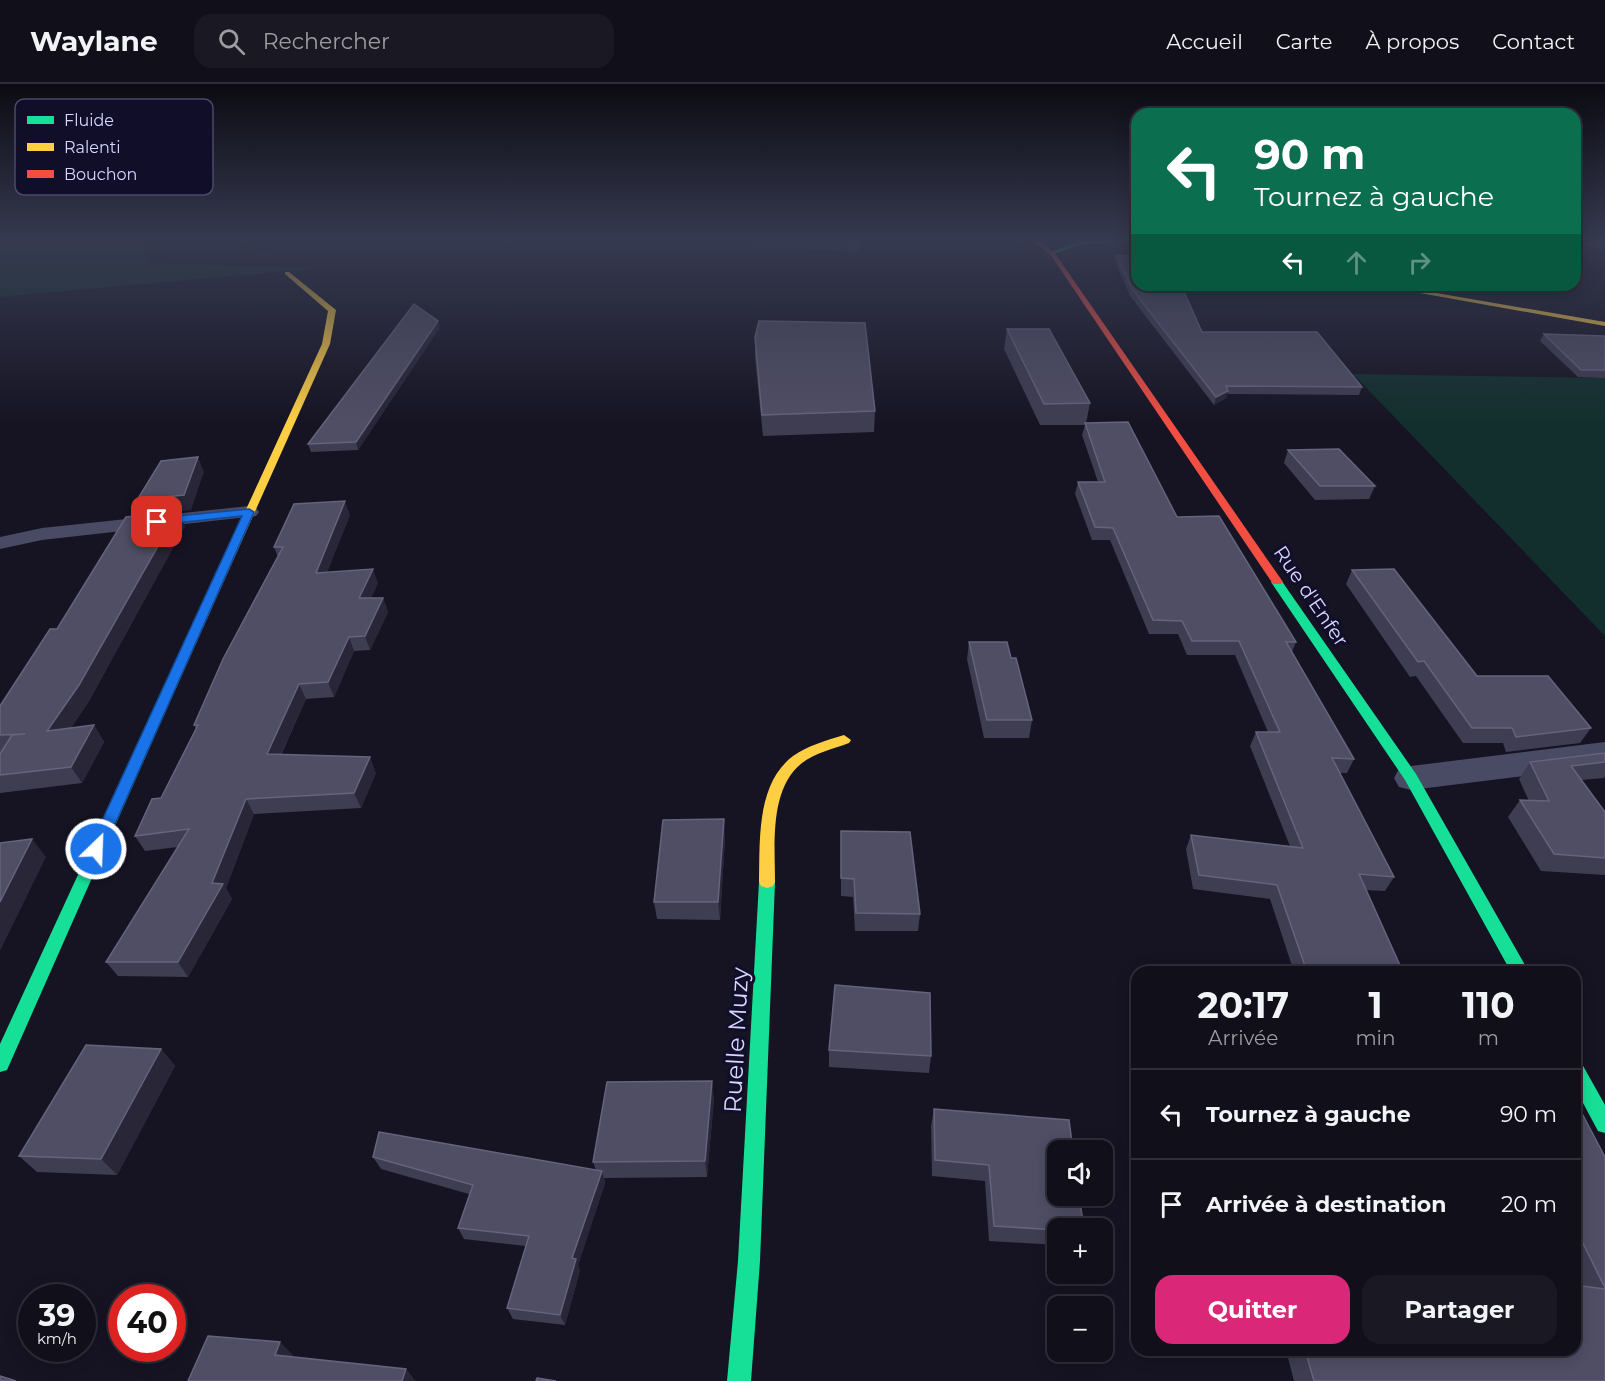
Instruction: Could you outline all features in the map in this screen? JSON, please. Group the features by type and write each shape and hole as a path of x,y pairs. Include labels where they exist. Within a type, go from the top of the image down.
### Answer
{"street":[{"path":"0,1064 326,344 332,310 322,302"},
{"name":"Rue d'Enfer","path":"1085,302 1411,778 1517,966"},
{"path":"1474,302 1605,324"},
{"name":"Ruelle Muzy","path":"739,1381 749,1261 769,830 774,791 789,765 807,753 844,740"},
{"path":"1411,778 1605,754"},
{"path":"1581,1081 1605,1124"}],"lane":[{"path":"0,543 42,534 249,512"}],"green space":[{"path":"1353,374 1605,378 1605,636"}],"building":[{"path":"1142,302 1188,302 1202,332 1317,332 1362,387 1226,386 1228,391 1216,397"},
{"path":"414,304 438,321 356,442 308,444"},
{"path":"759,321 865,323 875,411 762,415 755,337"},
{"path":"1007,329 1049,329 1090,403 1044,404"},
{"path":"1544,334 1605,336 1605,370 1581,370"},
{"path":"1128,422 1177,517 1219,516 1296,642 1286,642 1354,759 1332,758 1394,877 1359,874 1400,966 1305,966 1277,885 1199,875 1191,835 1303,848 1256,732 1280,732 1239,641 1192,641 1182,621 1153,620 1113,528 1095,527 1078,482 1105,482 1085,423"},
{"path":"1339,449 1375,486 1320,486 1288,450"},
{"path":"198,457 184,495 137,500 161,461"},
{"path":"345,501 316,573 373,569 359,598 383,598 365,636 349,637 328,682 299,684 267,754 370,757 354,793 246,799 212,883 223,884 178,962 106,962 189,829 135,836 152,799 161,798 198,725 194,725 223,659 283,547 274,547 294,504"},
{"path":"178,511 79,685 47,731 94,725 71,767 0,775 0,754 12,735 25,734 0,735 0,706 50,629 57,629 126,517"},
{"path":"1394,569 1477,676 1548,676 1591,728 1516,737 1512,728 1472,728 1424,661 1418,662 1352,570"},
{"path":"969,642 1007,642 1011,658 1016,658 1032,720 987,720"},
{"path":"1605,753 1605,762 1571,766 1605,812 1605,858 1554,854 1520,800 1549,801 1530,762"},
{"path":"724,819 718,902 654,902 663,820"},
{"path":"841,831 910,832 920,914 856,913 854,879 841,878"},
{"path":"32,839 0,902 0,843"},
{"path":"835,985 930,993 931,1056 829,1050"},
{"path":"86,1045 161,1049 101,1159 19,1156"},
{"path":"712,1081 705,1161 593,1162 607,1082"},
{"path":"934,1109 1069,1120 1072,1140 1047,1140 1047,1206 1081,1206 1082,1218 1047,1218 1047,1229 994,1226 989,1165 935,1160"},
{"path":"1581,1111 1605,1157 1605,1288 1581,1239"},
{"path":"379,1132 602,1171 572,1258 576,1259 560,1315 507,1308 529,1236 458,1228 473,1185 373,1157"},
{"path":"1581,1286 1605,1289 1605,1381 1314,1381 1307,1356 1581,1356"},
{"path":"208,1336 280,1342 275,1355 406,1369 402,1381 188,1381"},
{"path":"0,1376 16,1381 0,1381"},
{"path":"537,1378 556,1381 536,1381"}],"traffic: fast":[{"path":"1277,582 1411,778 1517,966"},
{"path":"0,1064 170,688"},
{"path":"739,1381 749,1261 767,882"},
{"path":"1581,1081 1605,1124"}],"traffic: slow":[{"path":"170,688 326,344 332,310 322,302"},
{"path":"1474,302 1605,324"},
{"path":"767,882 770,816 773,799 786,770 802,757 844,740"}],"traffic: jam":[{"path":"1085,302 1277,582"}],"route":[{"path":"96,849 249,512 157,522"}]}
